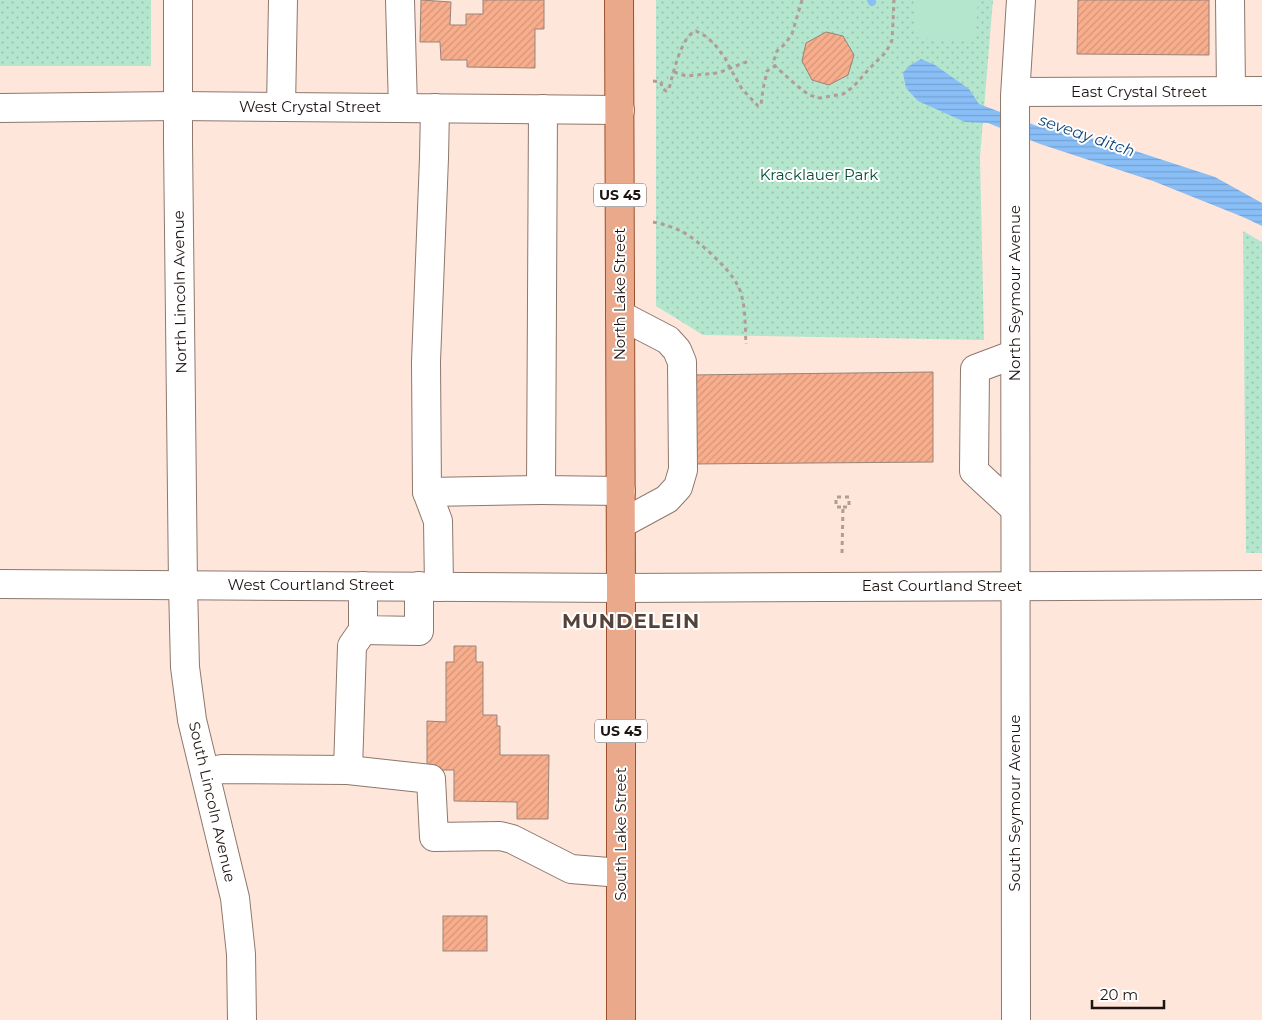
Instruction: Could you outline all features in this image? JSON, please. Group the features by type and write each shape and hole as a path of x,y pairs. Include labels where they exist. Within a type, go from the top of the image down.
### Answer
{"main road":[{"name":"North Lake Street","path":"620,0 621,588"},
{"name":"South Lake Street","path":"621,588 621,1020"}],"street":[{"name":"North Lincoln Avenue","path":"178,0 177,106 183,584"},
{"path":"281,107 283,0"},
{"path":"400,0 403,108"},
{"name":"North Seymour Avenue","path":"1015,586 1015,94 1021,0"},
{"path":"1230,0 1231,91"},
{"name":"East Crystal Street","path":"1015,94 1262,91"},
{"name":"West Crystal Street","path":"0,108 177,106 620,110"},
{"path":"363,630 420,631 429,586 438,521 427,492 426,362 435,108"},
{"path":"543,109 548,490"},
{"path":"620,315 668,340 677,350 682,362 683,460 683,470 678,487 667,499 621,524"},
{"path":"1015,354 975,369 974,471 1015,509"},
{"path":"427,492 621,491"},
{"name":"West Courtland Street","path":"0,584 621,588"},
{"name":"South Lincoln Avenue","path":"183,584 186,667 192,720 235,898 241,954 242,1020"},
{"name":"East Courtland Street","path":"621,588 1262,585"},
{"path":"348,770 352,646 363,630 363,586"},
{"name":"South Seymour Avenue","path":"1015,586 1016,1020"},
{"path":"205,772 222,769 348,770 430,779 434,837 500,836 512,839 571,869 621,873"}],"path":[{"path":"802,0 792,34 777,51 774,60 775,66 809,95 820,98 843,94 886,52 892,40 894,0"},
{"path":"653,81 661,82 662,88 666,90 669,88 685,40 696,31 716,46 726,58 742,88 758,106 761,105 767,71 775,66"},
{"path":"674,72 686,76 718,73 751,60"},
{"path":"653,222 682,232 702,246 726,268 739,286 744,308 746,344"},
{"path":"836,497 849,497 849,507 843,507 836,507 836,497"},
{"path":"842,553 843,507"}],"green space":[{"path":"0,0 151,0 151,66 0,66"},
{"name":"Kracklauer Park","path":"656,0 993,0 980,157 984,340 703,335 656,306"},
{"path":"917,0 978,0 975,42 914,37"},
{"path":"1243,231 1262,242 1262,553 1246,553"}],"water":[{"path":"921,59 935,65 969,89 979,104 1037,126 1065,131 1120,146 1215,177 1262,203 1262,226 1153,181 1040,144 988,123 965,122 918,101 906,88 903,73 909,66"}],"building":[{"path":"421,0 451,2 450,25 466,25 466,14 483,14 483,0 544,0 544,29 535,29 535,68 467,67 467,60 441,60 440,42 420,42"},
{"path":"1078,0 1209,0 1209,55 1077,54"},
{"path":"826,32 843,36 854,55 848,75 829,85 812,80 802,61 806,43"},
{"path":"933,372 933,462 691,464 690,375"},
{"path":"454,646 476,646 476,662 483,662 483,715 497,715 497,726 500,726 500,755 549,755 548,819 517,819 517,802 454,801 454,770 427,770 427,721 446,722 446,662 454,662"},
{"path":"443,916 487,916 487,951 443,951"}],"district":[{"name":"MUNDELEIN","path":"631,621"}],"water label":[{"name":"seveay ditch","path":"1087,135"}]}
